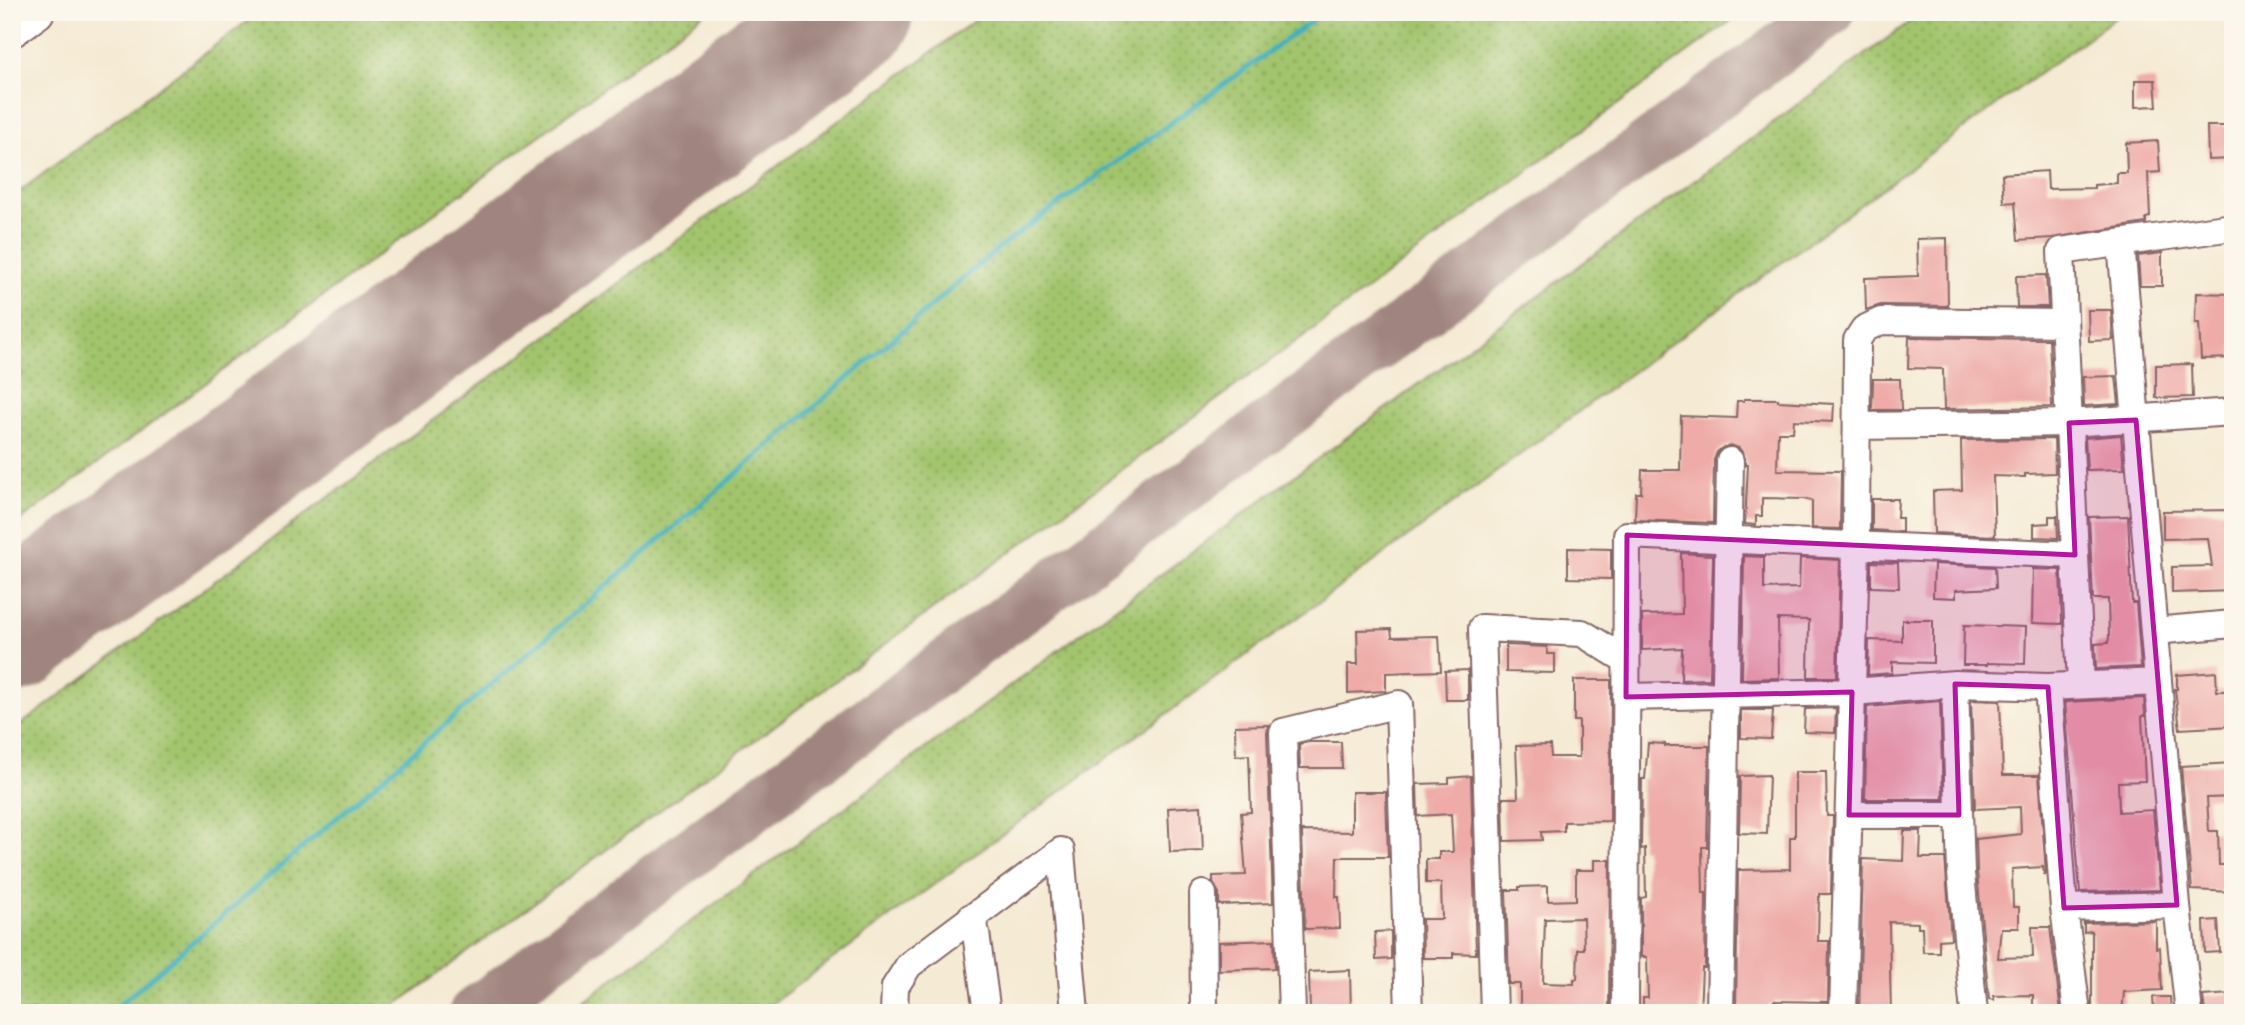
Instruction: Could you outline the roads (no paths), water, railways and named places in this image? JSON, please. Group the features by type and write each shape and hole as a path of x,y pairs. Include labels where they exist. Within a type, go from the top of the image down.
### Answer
{"main road":[{"path":"12,30 37,12"}],"street":[{"path":"2081,685 2061,251 2233,227"},
{"path":"2121,243 2177,905 2189,1013"},
{"path":"1843,1013 1856,547 1855,347 1860,334 1872,324 1892,321 2064,323"},
{"path":"1857,426 2069,423 2233,412"},
{"path":"1720,1013 1730,461"},
{"path":"1626,1013 1627,535 2075,555"},
{"path":"2154,631 2233,624"},
{"path":"1494,1013 1482,628 1583,633 1626,660"},
{"path":"1626,697 1852,692 1955,684 2048,687 2158,682"},
{"path":"1955,684 1961,873 1974,1013"},
{"path":"2048,687 2064,908 2077,1013"},
{"path":"1292,1013 1283,732 1399,704 1409,1013"},
{"path":"1849,815 1959,814"},
{"path":"894,1013 893,996 903,972 1061,850 1075,1013"},
{"path":"1203,894 1204,1013"},
{"path":"2064,908 2177,905"},
{"path":"971,917 976,933 987,1013"}],"waterway":[{"path":"110,1013 1001,246 1324,12"}]}
